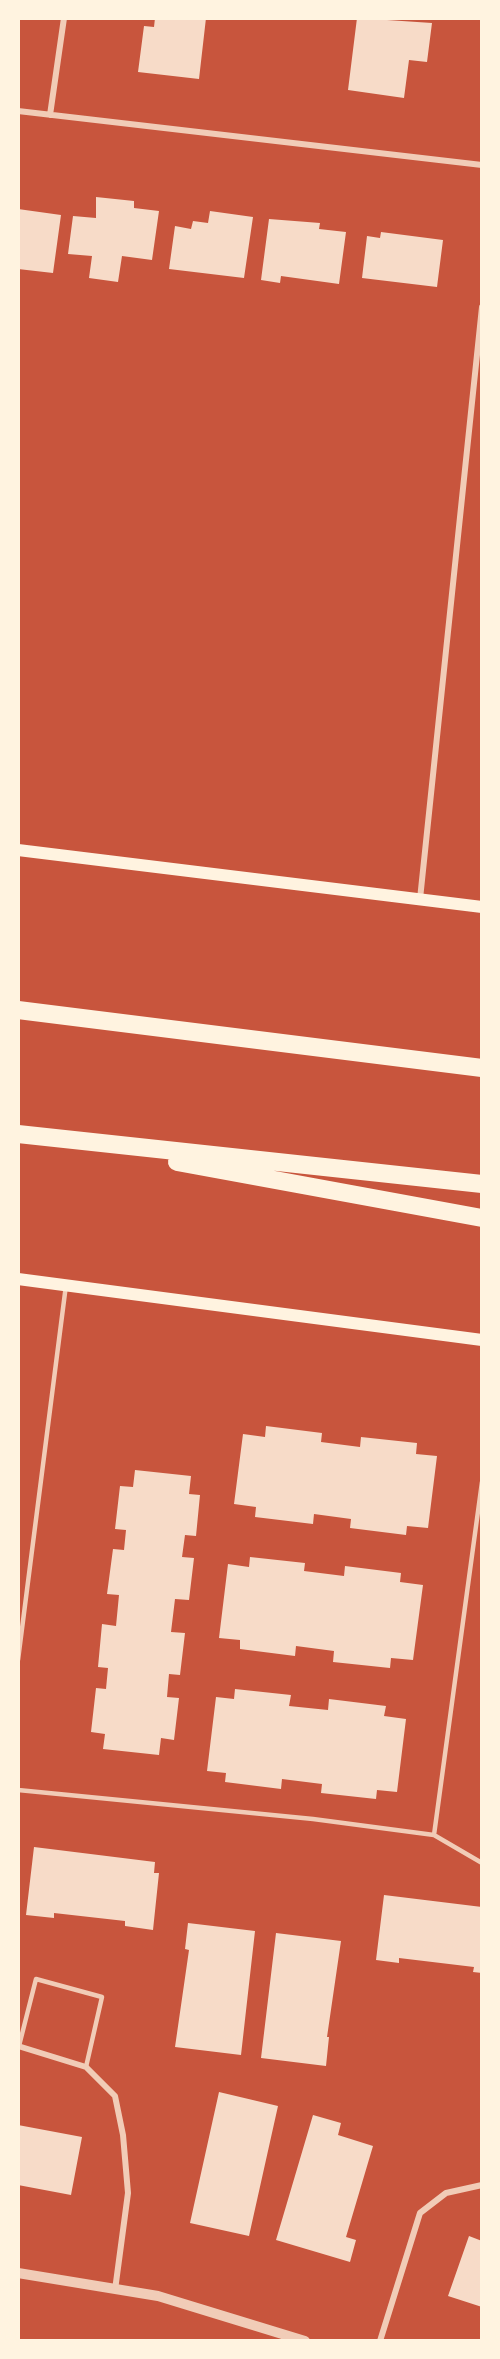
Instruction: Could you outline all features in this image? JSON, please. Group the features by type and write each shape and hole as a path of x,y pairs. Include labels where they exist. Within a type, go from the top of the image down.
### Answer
{"highway":[{"path":"18,1010 482,1068"},
{"path":"27,1135 482,1184"},
{"path":"27,1135 482,1218"}],"main road":[{"path":"18,850 482,907"},
{"path":"18,1279 482,1340"}],"street":[{"path":"50,115 64,18"},
{"path":"18,111 482,165"},
{"path":"420,900 482,307"},
{"path":"18,2046 86,2067 115,2096 123,2135 128,2193 115,2290"},
{"path":"380,2341 420,2213 446,2193 482,2185"},
{"path":"18,2273 158,2296 305,2341"}],"lane":[{"path":"18,1660 66,1286"},
{"path":"434,1835 482,1482"},
{"path":"18,1790 313,1819 434,1835 482,1863"},
{"path":"18,2046 36,1979 102,1997 86,2067"}],"building":[{"path":"155,18 206,18 199,79 138,72 144,26 154,27"},
{"path":"357,18 432,23 427,62 409,60 404,98 348,90"},
{"path":"96,197 134,201 134,208 159,211 152,260 122,256 118,282 89,278 92,256 68,254 73,216 96,218"},
{"path":"18,209 61,215 53,273 18,269"},
{"path":"210,211 253,217 244,278 169,269 175,226 191,229 193,221 208,223"},
{"path":"269,219 320,223 319,229 346,232 339,284 281,276 280,283 261,280"},
{"path":"381,232 443,240 437,287 362,278 367,236 380,238"},
{"path":"266,1426 322,1433 321,1442 360,1447 361,1437 417,1443 416,1454 437,1456 428,1528 407,1526 406,1535 350,1528 351,1519 314,1514 313,1524 255,1517 256,1507 234,1504 243,1434 265,1437"},
{"path":"135,1470 191,1476 189,1494 200,1495 196,1536 185,1535 182,1557 194,1558 189,1600 175,1599 171,1632 185,1633 180,1675 169,1674 167,1697 179,1698 174,1740 161,1738 159,1755 103,1749 105,1734 91,1732 96,1688 106,1689 108,1668 98,1667 102,1624 116,1626 119,1595 107,1594 113,1549 124,1550 126,1530 115,1529 120,1486 133,1487"},
{"path":"250,1557 305,1563 304,1571 344,1576 345,1566 401,1573 400,1582 423,1585 413,1660 391,1658 390,1668 333,1662 334,1651 296,1646 295,1656 240,1649 240,1640 219,1638 228,1564 249,1567"},
{"path":"235,1689 291,1695 289,1706 328,1710 329,1699 386,1706 384,1716 406,1719 397,1792 377,1790 376,1799 321,1793 322,1784 282,1779 281,1789 225,1782 226,1773 207,1771 216,1697 234,1699"},
{"path":"34,1847 155,1862 154,1873 159,1873 153,1930 125,1926 125,1921 54,1913 54,1918 26,1915"},
{"path":"384,1895 482,1907 482,1973 473,1972 474,1967 399,1958 399,1963 376,1960"},
{"path":"188,1923 255,1931 241,2055 175,2047 189,1950 185,1949"},
{"path":"276,1933 341,1941 327,2037 329,2037 326,2066 261,2058"},
{"path":"219,2092 278,2106 249,2236 190,2223"},
{"path":"313,2115 341,2123 338,2135 373,2146 346,2237 356,2240 350,2262 276,2240"},
{"path":"18,2125 82,2137 71,2195 18,2185"},
{"path":"469,2236 482,2241 482,2307 448,2296"}]}
